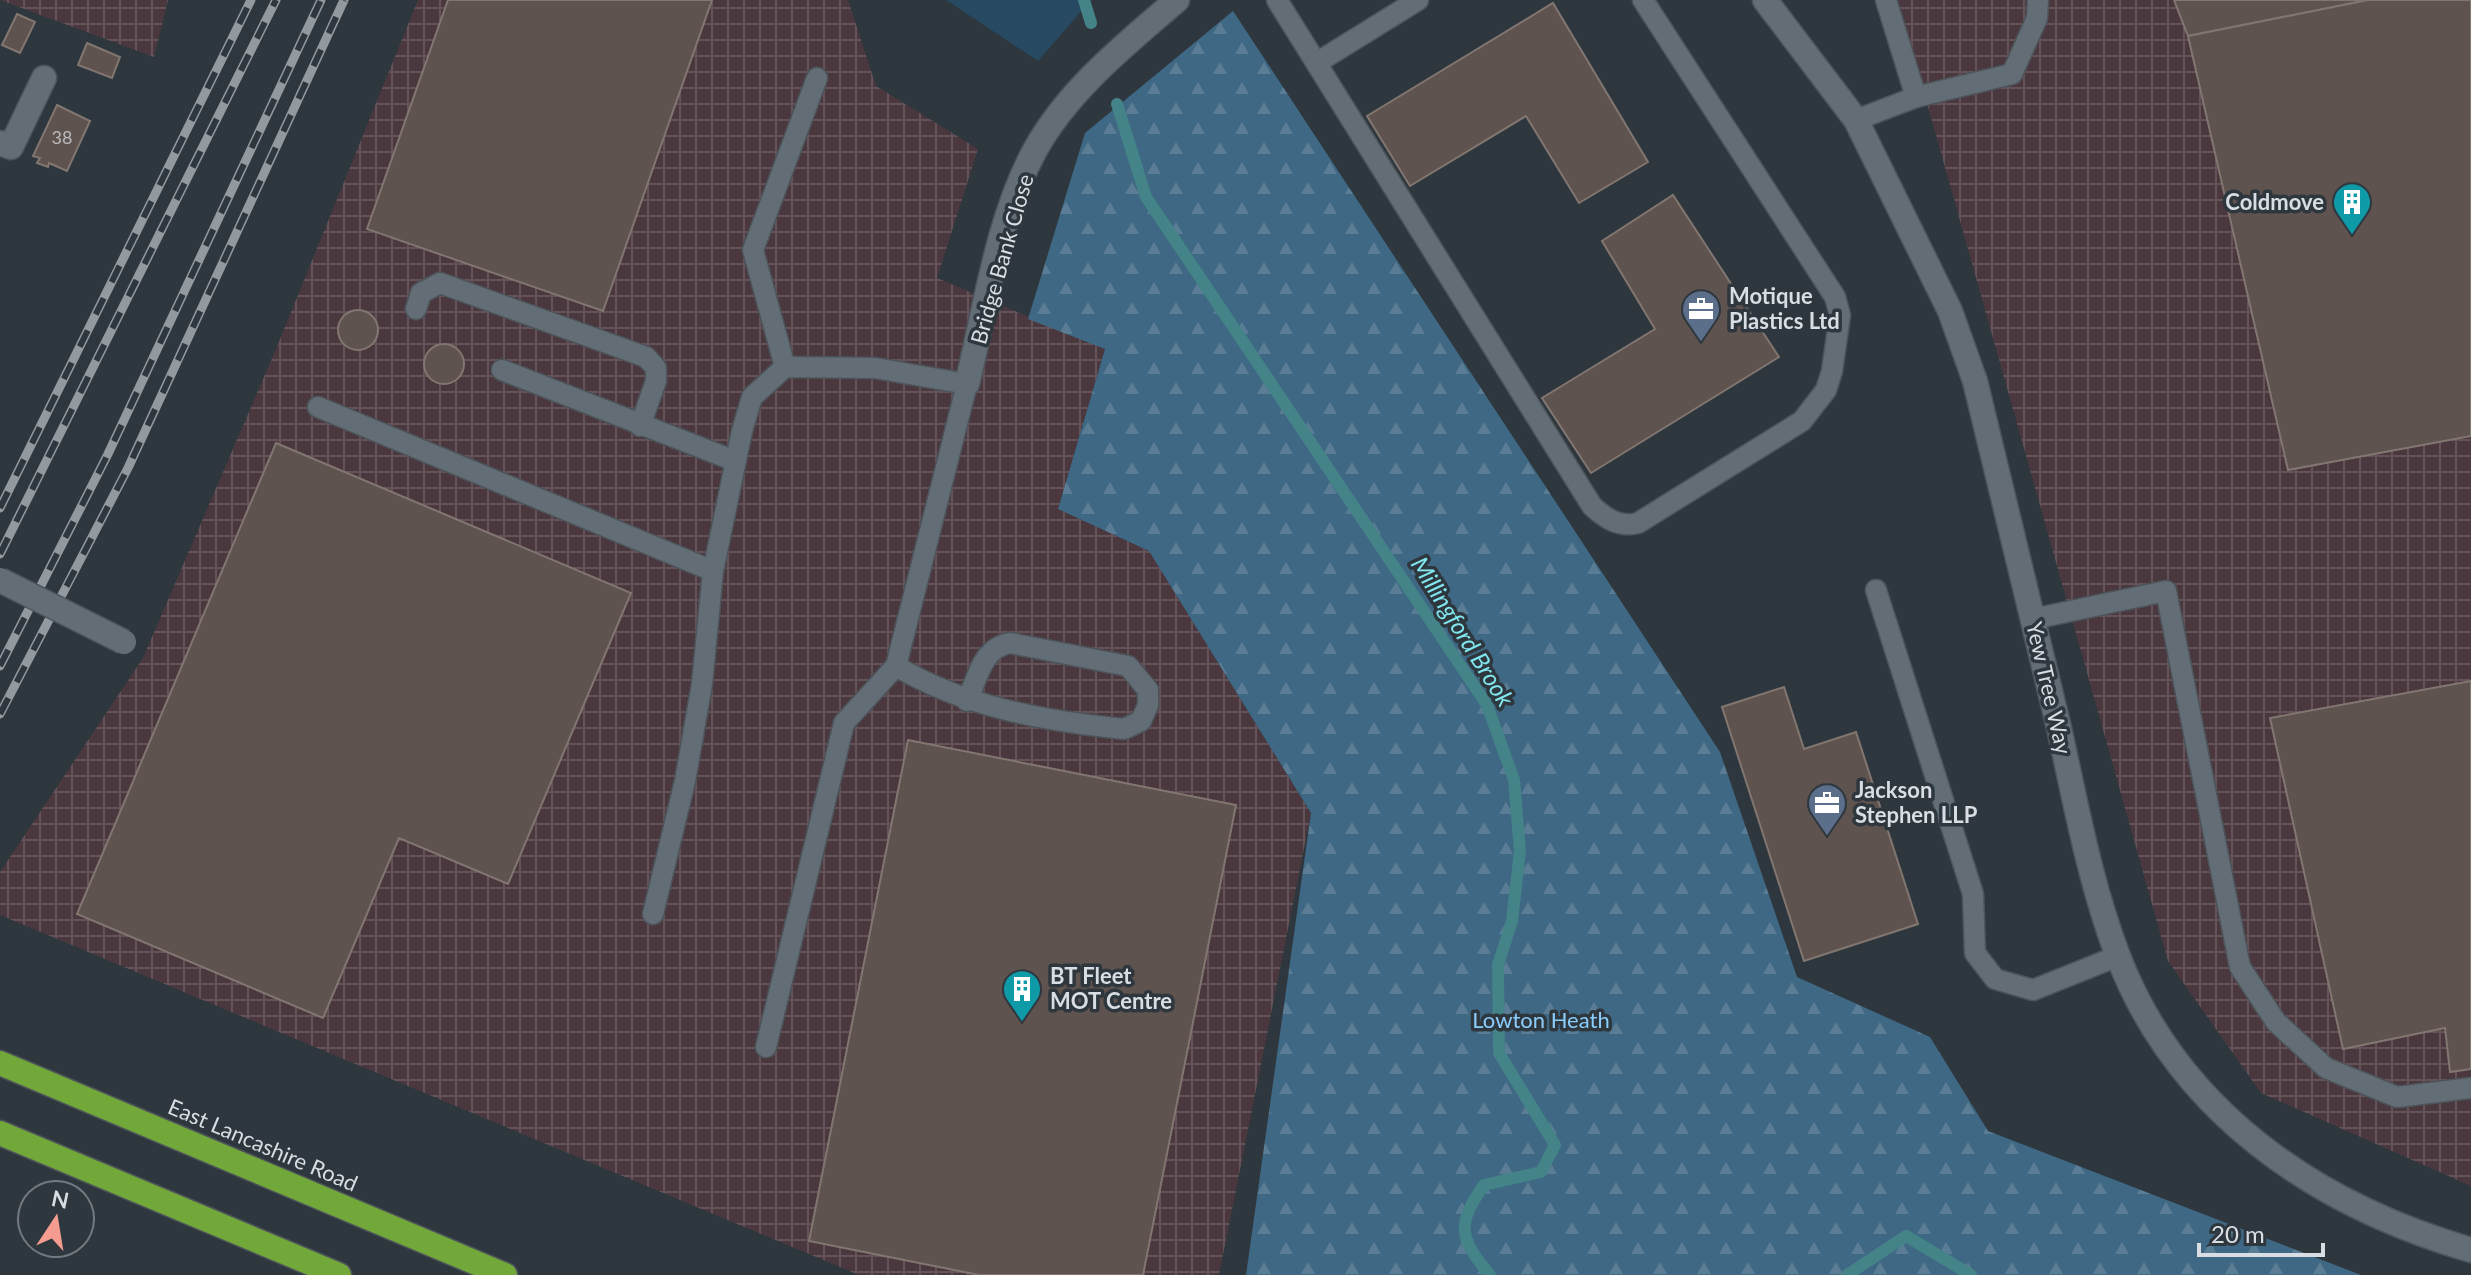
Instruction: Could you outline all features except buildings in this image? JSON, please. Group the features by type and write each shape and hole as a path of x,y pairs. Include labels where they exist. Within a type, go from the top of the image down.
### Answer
{"highway":[{"name":"East Lancashire Road","path":"0,1063 505,1275"},
{"path":"0,1133 339,1275"}],"street":[{"name":"Bridge Bank Close","path":"967,384 1013,202 1035,150 1069,102 1107,60 1177,0"},
{"name":"Yew Tree Way","path":"1765,0 1856,120 1950,311 1975,381 2093,873 2118,956 2150,1024 2200,1091 2266,1152 2308,1182 2360,1209 2471,1250"},
{"path":"0,169 5,145 44,78"},
{"path":"0,580 124,642"}],"lane":[{"path":"1277,0 1592,506 1603,516 1628,526 1638,523 1802,421 1826,390 1836,354 1840,315 1835,297 1643,0"},
{"path":"1318,62 1418,0"},
{"path":"1886,0 1916,97"},
{"path":"1856,120 1916,97 2012,74 2037,18 2038,0"},
{"path":"785,367 753,250 817,78"},
{"path":"416,309 421,293 440,283 646,357 656,368 656,381 640,426"},
{"path":"653,914 690,753 702,684 713,571 735,461 752,397 785,367 875,368 967,384 896,666 844,723 766,1047"},
{"path":"502,370 735,461"},
{"path":"318,407 713,571"},
{"path":"1876,590 1973,894 1975,953 1995,979 2033,990 2118,956"},
{"path":"2033,619 2166,591 2240,967 2276,1022 2326,1068 2397,1097 2471,1088"},
{"path":"896,666 932,688 967,701 1124,729 1141,721 1148,705 1148,690 1141,677 1128,666 1010,643 996,646 987,656 967,701"}],"shaded area":[{"path":"0,0 168,0 154,57"},
{"path":"418,0 848,0 876,86 978,149 937,278 1105,349 1058,509 1149,551 1311,813 1219,1275 859,1275 0,915 0,872 143,658 276,349"},
{"path":"946,0 1091,0 1038,61"},
{"path":"1898,0 2471,0 2471,1186 2261,1093 2168,961"}],"green space":[{"name":"Lowton Heath","path":"1233,11 1720,752 1797,977 1930,1037 1988,1131 2361,1275 1246,1275 1311,813 1149,551 1058,509 1105,349 1028,319 1085,133"}],"waterway":[{"name":"Millingford Brook","path":"1084,0 1091,23"},
{"name":"Millingford Brook","path":"1117,104 1146,197 1487,705 1514,780 1520,851 1512,921 1498,965 1499,1053 1555,1145 1541,1172 1484,1185 1475,1199 1465,1221 1465,1231 1472,1251 1490,1275"},
{"path":"1847,1275 1906,1236 1971,1275"}],"railway":[{"path":"0,508 251,0"},
{"path":"0,554 276,0"},
{"path":"0,666 108,454 321,0"},
{"path":"0,714 128,468 344,0"}],"place":[{"name":"Coldmove","path":"2352,236"},
{"name":"Motique Plastics Ltd","path":"1701,343"},
{"name":"Jackson Stephen LLP","path":"1827,837"},
{"name":"BT Fleet MOT Centre","path":"1022,1023"}]}
